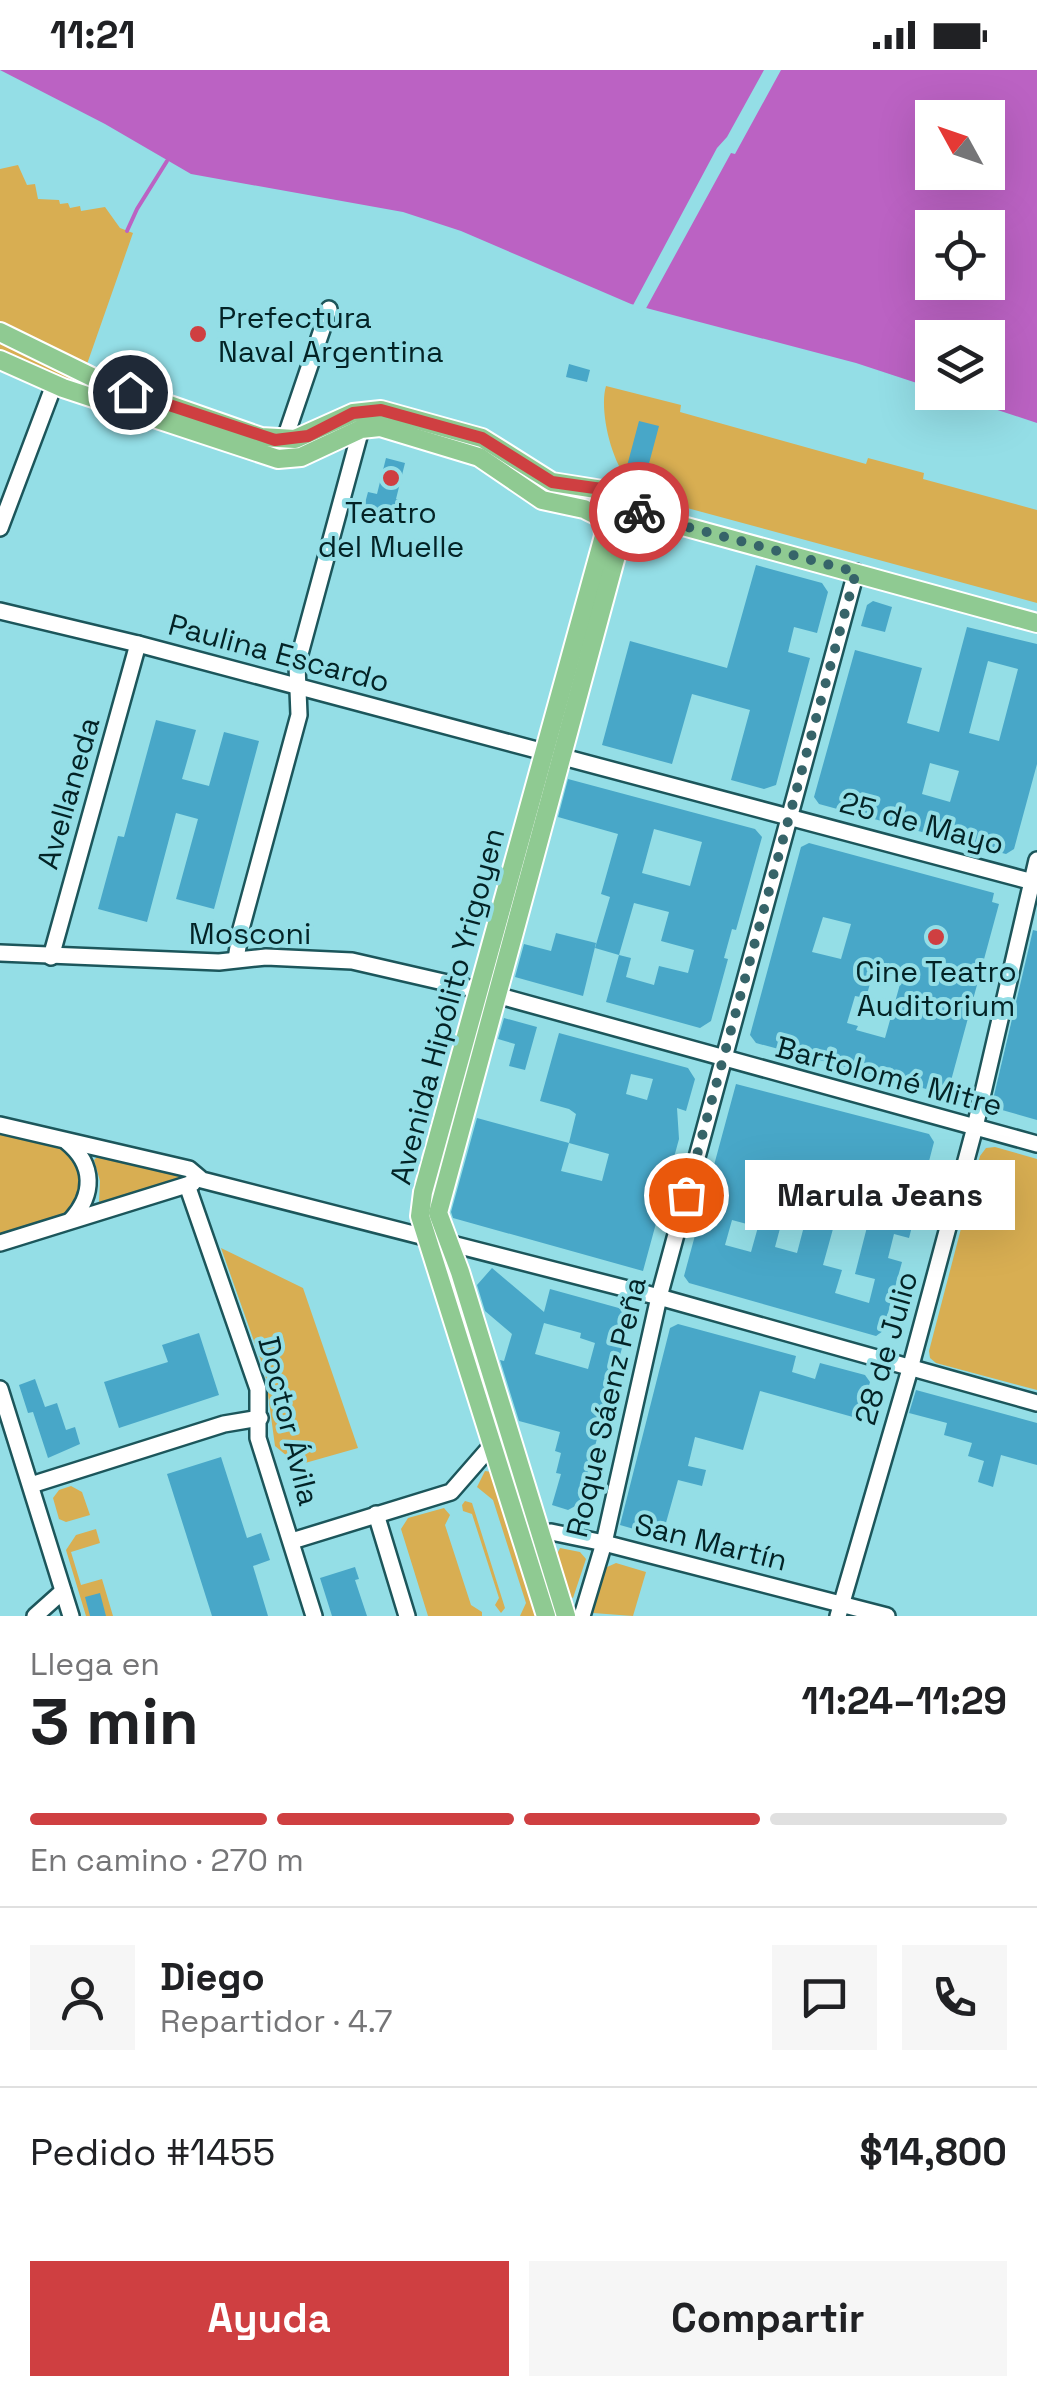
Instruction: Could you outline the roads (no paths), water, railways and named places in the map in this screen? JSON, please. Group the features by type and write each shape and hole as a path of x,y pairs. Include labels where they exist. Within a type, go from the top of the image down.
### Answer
{"main road":[{"path":"0,332 98,380 261,437 284,440 308,436 353,413 381,410 482,438 552,482 609,490 621,488 632,493 639,504 632,521"},
{"path":"0,360 54,385 278,459 301,456 360,430 380,427 479,457 542,500 584,510 614,529 632,521 856,572 1037,624"},
{"path":"601,520 600,499 609,490"},
{"name":"Avenida Hipólito Yrigoyen","path":"566,1616 541,1534 501,1442 420,1216 424,1192 487,994 552,756 604,536 601,520"},
{"name":"Avenida Hipólito Yrigoyen","path":"552,756 620,541 632,521"},
{"name":"Avenida Hipólito Yrigoyen","path":"487,994 438,1213 501,1442 520,1540 546,1616"}],"street":[{"path":"278,459 328,310"},
{"path":"0,528 54,385"},
{"path":"236,959 299,715 297,665 360,430"},
{"name":"Roque Sáenz Peña","path":"582,1616 604,1544 659,1297 856,572"},
{"name":"Paulina Escardo","path":"0,610 552,756"},
{"name":"Avellaneda","path":"51,957 138,644"},
{"name":"25 de Mayo","path":"552,756 1034,882"},
{"name":"28 de Julio","path":"840,1610 976,1127 1037,860"},
{"name":"Mosconi","path":"0,953 218,962 266,957 352,961 487,994"},
{"name":"Bartolomé Mitre","path":"487,994 1037,1144"},
{"path":"0,1125 189,1170 194,1182"},
{"path":"64,1140 81,1156 89,1175 86,1199 71,1220"},
{"path":"0,1243 194,1182 659,1297 910,1370 1037,1402"},
{"name":"Doctor Ávila","path":"194,1182 258,1390 258,1438 314,1616"},
{"path":"0,1389 6,1436 19,1454 71,1616"},
{"path":"30,1485 224,1424 260,1418"},
{"path":"292,1541 451,1492 501,1442"},
{"path":"0,1460 19,1454"},
{"path":"376,1514 407,1616"},
{"name":"San Martín","path":"520,1540 551,1532 840,1610 887,1616"},
{"path":"35,1616 63,1591"}],"waterway":[{"path":"127,231 167,161"}],"place":[{"name":"Prefectura Naval Argentina","path":"198,334"},
{"name":"Teatro del Muelle","path":"391,478"},
{"name":"Cine Teatro Auditorium","path":"936,937"},
{"name":"Marula Jeans","path":"686,1195"}]}
